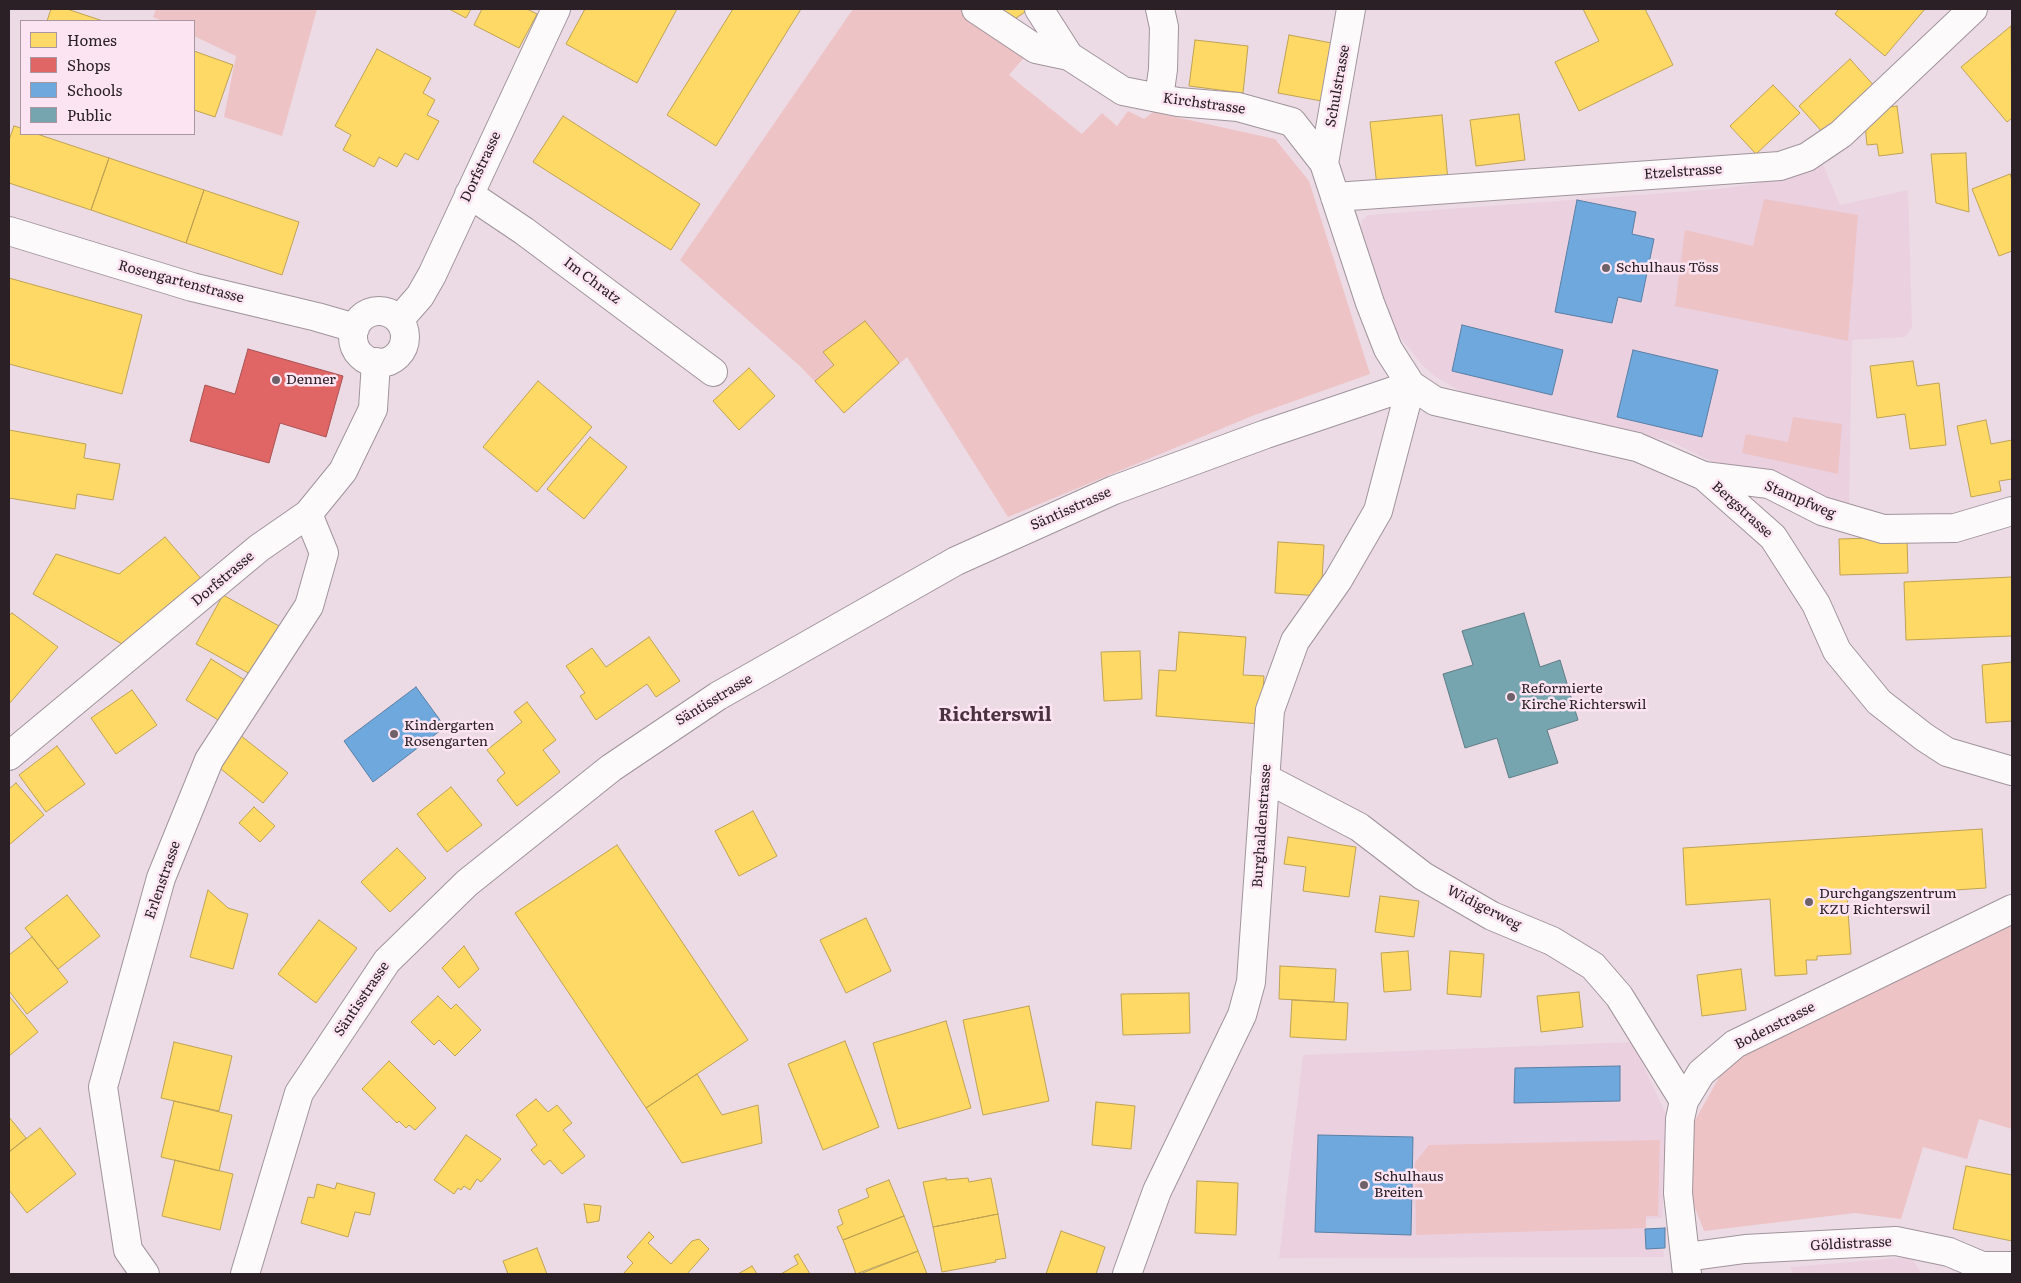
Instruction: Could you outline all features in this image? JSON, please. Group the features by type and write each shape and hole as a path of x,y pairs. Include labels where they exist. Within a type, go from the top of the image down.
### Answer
{"street":[{"name":"Dorfstrasse","path":"399,320 420,296 432,275 556,9"},
{"path":"976,9 1036,50 1069,56"},
{"name":"Kirchstrasse","path":"1039,9 1069,56 1123,91 1159,98 1238,106 1292,122 1324,163 1370,303 1388,349 1411,385"},
{"path":"1159,98 1163,69 1164,28 1160,9"},
{"name":"Schulstrasse","path":"1324,163 1351,9"},
{"name":"Etzelstrasse","path":"1336,197 1780,166 1807,157 1840,134 1973,9"},
{"name":"Im Chratz","path":"469,194 524,231 713,372"},
{"name":"Rosengartenstrasse","path":"9,231 192,288 355,328"},
{"path":"374,311 392,314 399,320 405,334 402,349 391,359 376,362 362,356 354,343 355,328 366,314 374,311"},
{"name":"Dorfstrasse","path":"9,756 259,548 308,514 343,472 373,409 376,362"},
{"name":"Bergstrasse","path":"1411,385 1435,401 1637,447 1704,476 1774,537 1816,604 1837,652 1879,702 1924,737 1947,752 2012,771"},
{"name":"Burghaldenstrasse","path":"1127,1274 1157,1191 1242,1015 1251,982 1270,710 1295,641 1338,580 1378,511 1411,385"},
{"name":"Säntisstrasse","path":"246,1274 300,1094 387,961 467,883 611,768 718,696 956,561 1114,490 1266,434 1411,385"},
{"name":"Stampfweg","path":"1704,476 1769,484 1822,511 1883,528 1955,528 2012,511"},
{"name":"Erlenstrasse","path":"145,1274 128,1250 104,1087 161,878 209,760 309,606 324,553 308,514"},
{"name":"Widigerweg","path":"1265,778 1358,827 1423,876 1492,916 1552,941 1593,966 1619,996 1684,1100"},
{"name":"Bodenstrasse","path":"1686,1266 1678,1192 1680,1119 1684,1100 1701,1073 1735,1044 2012,909"},
{"name":"Göldistrasse","path":"1686,1266 1745,1249 1896,1241 1949,1252 1982,1266 2012,1266"}],"shaded area":[{"path":"156,9 317,9 282,136 224,117 236,56 195,36 195,20 160,20 153,17"},
{"path":"853,9 962,9 1027,54 1009,75 1082,134 1102,113 1117,126 1128,111 1144,119 1153,112 1275,139 1309,181 1370,374 1252,416 1008,517 907,357 844,413 801,367 680,260"},
{"path":"1822,162 1840,205 1908,190 1912,328 1905,337 1852,340 1849,511 1721,466 1670,441 1486,402 1462,392 1436,377 1423,366 1394,329 1384,306 1360,231 1362,220 1368,215 1718,189 1754,184"},
{"path":"1764,199 1858,215 1848,341 1675,306 1685,230 1753,246"},
{"path":"1793,417 1842,424 1838,474 1742,453 1746,434 1788,442"},
{"path":"2009,924 2012,929 2012,1129 1979,1119 1967,1159 1923,1147 1901,1219 1855,1213 1704,1231 1690,1195 1694,1122 1726,1065 1874,989"},
{"path":"1632,1042 1668,1118 1662,1218 1646,1219 1647,1249 1663,1249 1664,1257 1279,1258 1303,1055"},
{"path":"1660,1140 1658,1216 1646,1216 1646,1228 1416,1235 1415,1163 1429,1145"},
{"path":"1911,1257 1922,1274 1793,1274 1790,1267"}],"building: Homes":[{"path":"51,9 67,9 100,20 47,20"},
{"path":"449,9 471,9 466,18"},
{"path":"482,9 527,9 537,14 519,48 474,25"},
{"path":"585,9 677,9 637,83 566,44"},
{"path":"733,9 801,9 716,146 667,115"},
{"path":"997,9 1027,9 1028,10 1007,24"},
{"path":"1583,9 1645,9 1673,65 1579,111 1555,62 1599,41"},
{"path":"1839,9 1925,9 1885,56 1835,14"},
{"path":"2011,26 2012,118 2007,122 1961,67"},
{"path":"1289,35 1337,44 1327,102 1278,93"},
{"path":"1195,40 1248,46 1243,93 1189,86"},
{"path":"377,49 431,78 423,93 435,100 427,115 439,121 418,160 405,153 397,167 379,157 374,167 343,150 351,135 335,126"},
{"path":"195,51 233,65 215,117 195,110"},
{"path":"1850,59 1876,88 1825,135 1799,106"},
{"path":"1773,85 1800,113 1756,154 1730,126"},
{"path":"1897,106 1903,153 1879,156 1877,144 1867,145 1865,124 1874,123 1872,109"},
{"path":"1519,114 1525,160 1476,166 1470,120"},
{"path":"1442,115 1448,181 1377,187 1370,122"},
{"path":"563,116 700,204 671,250 533,162"},
{"path":"14,126 20,128 20,135 40,135 109,158 91,210 9,183 9,140"},
{"path":"1966,153 1969,212 1936,203 1931,154"},
{"path":"109,158 204,190 186,243 91,210"},
{"path":"2010,174 2012,180 2012,251 1999,256 1972,189"},
{"path":"204,190 299,222 282,275 186,243"},
{"path":"9,278 142,315 122,394 9,364"},
{"path":"865,321 899,363 844,413 815,381 834,365 823,352"},
{"path":"1913,361 1917,386 1939,383 1946,445 1910,449 1905,414 1877,418 1870,366"},
{"path":"749,368 775,396 739,430 713,401"},
{"path":"538,381 592,427 537,492 483,447"},
{"path":"1986,420 1991,444 2012,440 2012,479 1999,481 2001,491 1971,497 1957,426"},
{"path":"9,430 86,444 84,458 120,464 113,500 77,494 75,509 9,498"},
{"path":"590,437 627,467 584,519 547,489"},
{"path":"165,537 203,581 124,645 33,594 56,554 119,574"},
{"path":"1907,537 1908,573 1840,575 1839,539"},
{"path":"1278,542 1324,545 1321,596 1275,593"},
{"path":"2012,577 2012,636 1906,640 1904,582"},
{"path":"223,595 279,626 252,675 196,644"},
{"path":"12,613 58,647 9,704 9,616"},
{"path":"1179,632 1246,637 1243,675 1264,676 1261,724 1156,716 1159,670 1176,671"},
{"path":"649,637 680,681 656,697 647,684 596,720 580,696 585,693 566,666 592,648 606,667"},
{"path":"1140,651 1142,699 1104,701 1101,652"},
{"path":"211,659 248,682 223,723 186,700"},
{"path":"2012,662 2012,721 1986,723 1982,665"},
{"path":"132,690 157,725 116,754 91,718"},
{"path":"527,702 556,740 543,750 560,772 517,806 497,780 505,773 487,750 522,722 514,712"},
{"path":"240,735 288,773 263,803 216,765"},
{"path":"57,746 85,784 46,812 19,775"},
{"path":"16,783 44,815 9,845 9,789"},
{"path":"451,787 482,825 447,852 417,814"},
{"path":"254,807 275,826 260,842 239,823"},
{"path":"753,811 777,856 739,876 715,831"},
{"name":"Durchgangszentrum KZU Richterswil","path":"1982,829 1986,888 1847,897 1851,954 1817,956 1817,960 1806,960 1807,974 1775,976 1770,899 1686,905 1683,848"},
{"path":"1288,837 1356,847 1349,897 1303,891 1306,867 1284,864"},
{"path":"617,845 748,1040 646,1108 515,913"},
{"path":"397,848 426,878 390,912 361,882"},
{"path":"208,890 228,908 248,914 233,969 190,957"},
{"path":"67,895 100,936 58,969 25,928"},
{"path":"1380,896 1419,901 1414,937 1375,932"},
{"path":"866,918 891,971 846,993 820,940"},
{"path":"319,920 357,948 316,1003 278,974"},
{"path":"32,937 68,982 27,1014 9,991 9,955"},
{"path":"464,946 479,969 459,988 442,968"},
{"path":"1408,951 1411,990 1384,992 1381,953"},
{"path":"1450,951 1484,954 1481,997 1447,994"},
{"path":"1280,966 1336,969 1334,1002 1279,999"},
{"path":"1741,969 1746,1010 1702,1016 1697,975"},
{"path":"1579,992 1583,1027 1541,1032 1537,996"},
{"path":"1189,993 1190,1033 1123,1035 1121,994"},
{"path":"9,996 38,1032 9,1056"},
{"path":"438,996 451,1009 456,1004 481,1030 455,1056 439,1040 434,1045 411,1022"},
{"path":"1292,1000 1348,1003 1346,1040 1290,1037"},
{"path":"1029,1006 1049,1101 983,1115 963,1020"},
{"path":"946,1021 971,1108 898,1129 873,1043"},
{"path":"845,1041 879,1127 823,1150 788,1064"},
{"path":"174,1042 232,1056 219,1111 161,1098"},
{"path":"389,1061 436,1108 415,1130 409,1125 406,1128 399,1121 397,1123 362,1089"},
{"path":"697,1074 722,1115 758,1105 762,1143 682,1163 646,1108"},
{"path":"536,1099 548,1112 557,1105 572,1123 563,1130 585,1156 562,1174 550,1160 544,1165 531,1150 537,1145 516,1115"},
{"path":"174,1101 232,1115 219,1171 161,1157"},
{"path":"1096,1102 1135,1106 1131,1149 1092,1145"},
{"path":"9,1117 26,1138 9,1152"},
{"path":"40,1128 76,1174 27,1213 9,1190 9,1152"},
{"path":"466,1135 501,1159 481,1182 477,1179 470,1190 464,1186 461,1190 458,1188 454,1194 434,1180"},
{"path":"175,1160 233,1174 220,1230 162,1216"},
{"path":"1966,1166 2012,1175 2012,1241 1953,1229"},
{"path":"946,1178 946,1180 968,1178 969,1182 991,1178 998,1214 933,1227 923,1182"},
{"path":"889,1180 904,1216 843,1240 837,1227 843,1224 838,1210 869,1197 866,1189"},
{"path":"1197,1181 1238,1183 1236,1235 1195,1233"},
{"path":"337,1183 375,1193 370,1215 355,1212 348,1237 301,1223 308,1197 314,1198 317,1184 335,1189"},
{"path":"584,1204 601,1206 599,1221 587,1223"},
{"path":"998,1214 1006,1258 995,1260 996,1262 942,1272 933,1227"},
{"path":"904,1216 918,1251 856,1274 843,1240"},
{"path":"1061,1231 1105,1247 1096,1274 1046,1274"},
{"path":"649,1232 654,1237 648,1243 671,1264 692,1241 699,1239 709,1249 687,1274 623,1274 633,1263 627,1257"},
{"path":"537,1248 547,1274 508,1274 503,1261"},
{"path":"918,1251 927,1274 860,1274"},
{"path":"798,1254 810,1274 781,1274 798,1264 794,1256"},
{"path":"752,1266 757,1274 738,1274"}],"building: Shops":[{"path":"248,349 343,376 326,437 280,423 269,463 190,441 205,385 235,394"}],"building: Schools":[{"name":"Schulhaus Töss","path":"1577,200 1636,212 1632,234 1654,239 1641,302 1618,297 1612,323 1555,312"},
{"path":"1462,325 1563,350 1552,395 1452,371"},
{"path":"1633,350 1718,370 1702,437 1617,417"},
{"name":"Kindergarten Rosengarten","path":"416,687 445,727 373,782 344,741"},
{"path":"1620,1066 1620,1101 1514,1103 1515,1068"},
{"name":"Schulhaus Breiten","path":"1318,1135 1413,1137 1411,1235 1315,1232"},
{"path":"1665,1228 1665,1248 1646,1249 1645,1229"}],"building: Public":[{"name":"Reformierte Kirche Richterswil","path":"1524,613 1540,667 1560,660 1578,720 1547,730 1558,763 1509,778 1497,738 1465,748 1443,674 1473,665 1462,631"}],"place":[{"name":"Schulhaus Töss","path":"1606,268"},
{"name":"Denner","path":"276,380"},
{"name":"Reformierte Kirche Richterswil","path":"1511,697"},
{"name":"Kindergarten Rosengarten","path":"394,734"},
{"name":"Durchgangszentrum KZU Richterswil","path":"1809,902"},
{"name":"Schulhaus Breiten","path":"1364,1185"}],"district":[{"name":"Richterswil","path":"995,715"}]}
